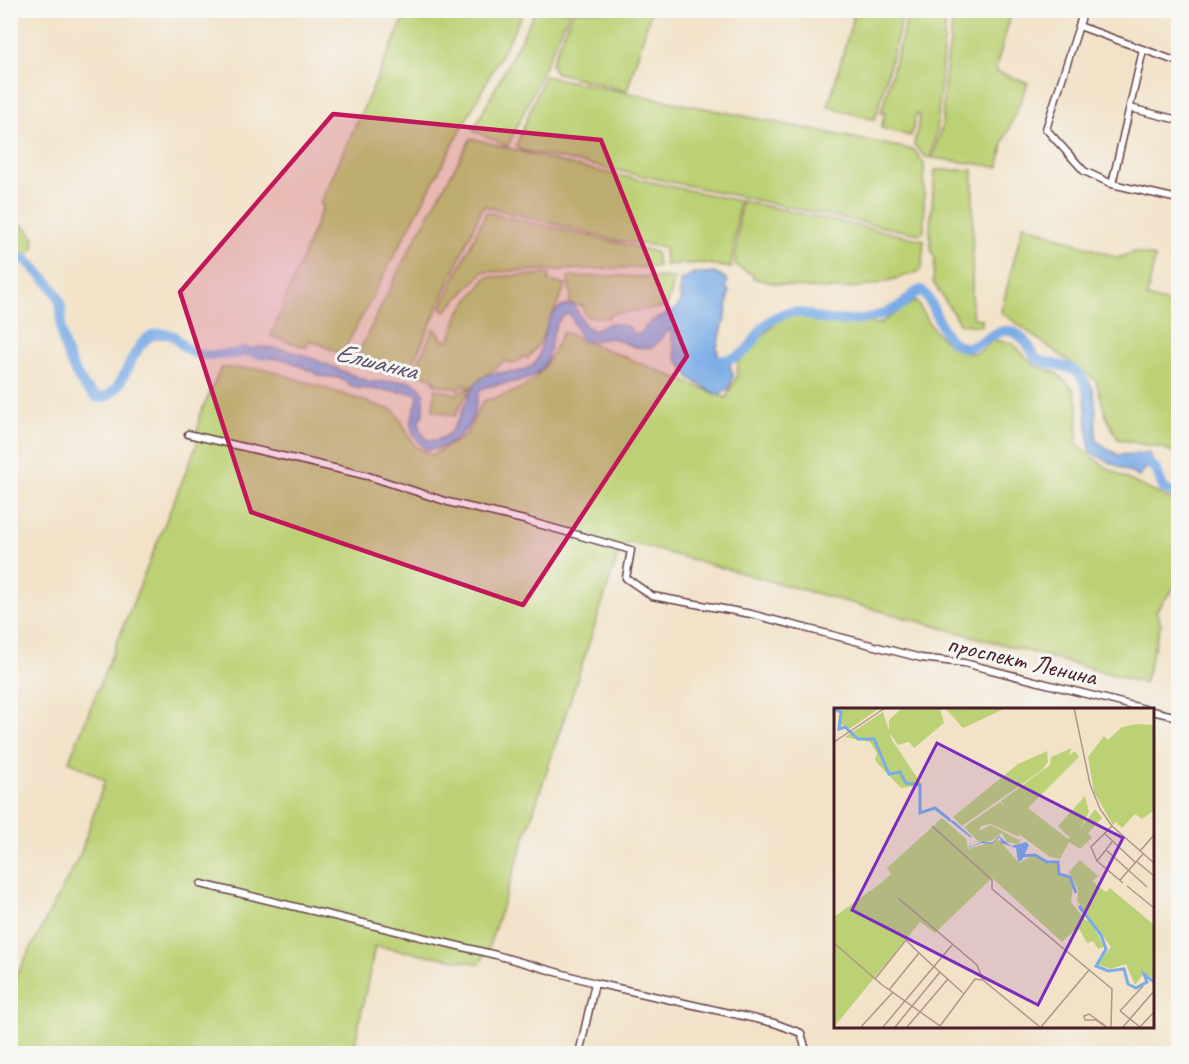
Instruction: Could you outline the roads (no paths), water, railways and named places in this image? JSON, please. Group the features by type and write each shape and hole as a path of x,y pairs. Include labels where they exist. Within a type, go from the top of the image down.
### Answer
{"street":[{"path":"1084,10 1046,129 1084,171 1112,184 1179,199"},
{"path":"1079,26 1179,62"},
{"path":"1112,184 1143,50"},
{"path":"1130,108 1179,120"},
{"name":"проспект Ленина","path":"188,434 368,476 448,502 524,520 631,550 626,578 652,596 750,614 921,658 964,663 1142,708"},
{"name":"проспект Ленина","path":"1153,711 1179,717"},
{"path":"201,884 496,955 595,983 774,1023 801,1033 807,1053"},
{"path":"579,1053 595,983"}],"water":[{"path":"694,273 717,274 728,282 725,286 729,291 726,315 717,347 719,362 725,364 729,362 733,375 729,389 717,395 691,379 676,358 670,329 652,348 635,347 612,338 582,342 570,314 559,320 555,327 547,359 538,372 523,380 481,389 470,423 454,441 440,448 425,449 414,435 411,425 418,398 416,393 356,388 339,378 321,376 287,360 249,356 253,352 246,349 262,347 294,352 369,381 413,383 419,386 424,393 423,415 419,420 420,431 428,440 439,439 453,428 471,391 483,377 490,374 520,371 536,362 547,326 555,311 573,304 585,325 592,330 611,323 630,327 633,334 640,334 650,322 676,309 680,303 680,281"},
{"path":"1085,376 1095,399 1097,441 1118,455 1150,453 1152,460 1139,477 1090,452 1083,380"}],"waterway":[{"name":"Елшанка","path":"10,256 26,260 54,290 61,305 62,338 73,368 84,386 98,398 109,395 118,386 138,348 147,339 159,334 174,336 187,349 199,354 237,354 244,351 265,355"},
{"name":"Елшанка","path":"705,361 737,357 746,351 771,320 789,312 832,321 864,319 894,309 921,290 931,303 947,336 953,342 960,346 970,347 996,333 1006,331 1015,333 1025,342 1036,359 1068,367 1079,374 1087,391"},
{"name":"Елшанка","path":"1136,460 1150,464 1158,473 1164,489 1178,495"}]}
